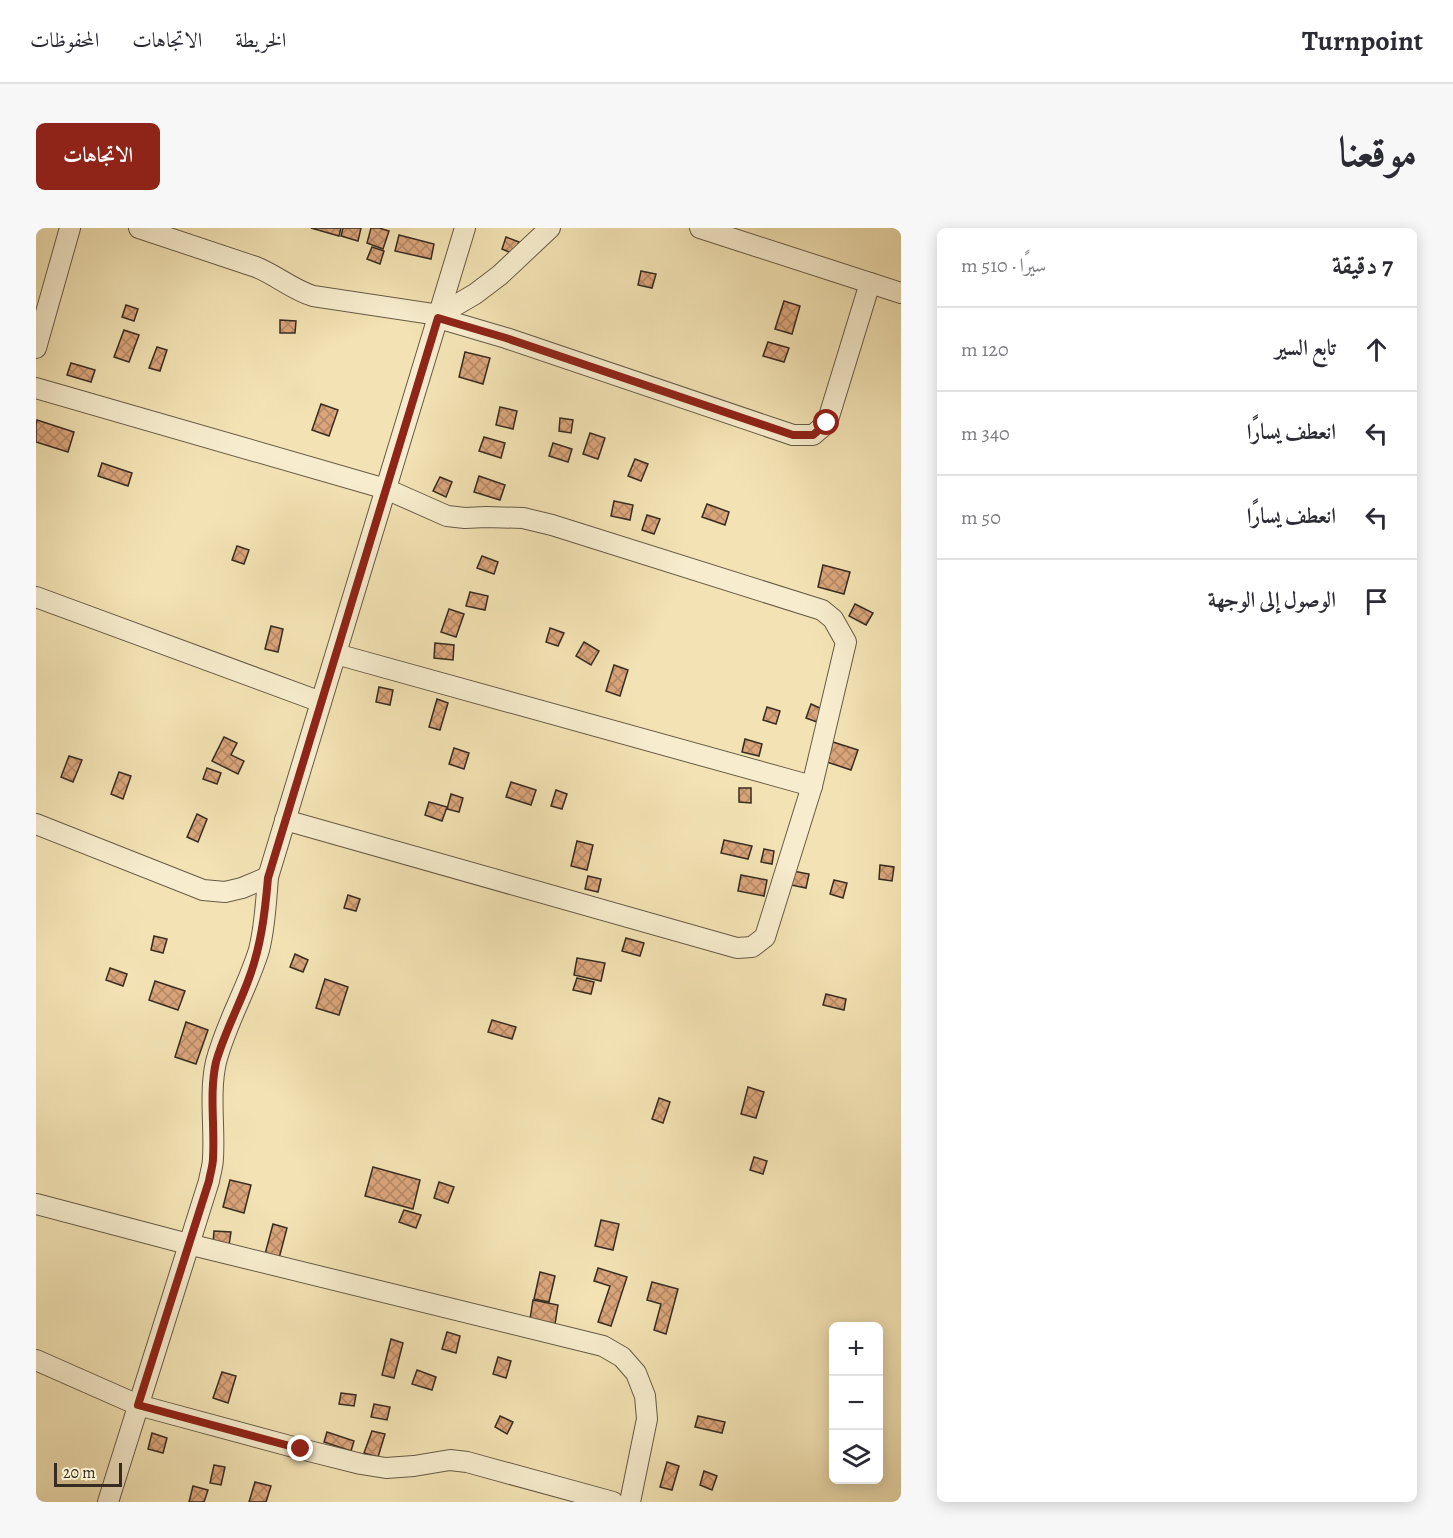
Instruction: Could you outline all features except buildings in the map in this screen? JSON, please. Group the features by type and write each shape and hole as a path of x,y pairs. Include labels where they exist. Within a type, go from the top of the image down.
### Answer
{"street":[{"path":"36,348 70,228"},
{"path":"139,228 256,267 314,296 438,316 793,435 813,435 827,423 870,283"},
{"path":"108,1502 209,1181 213,1160 213,1087 216,1065 221,1046 259,949 268,878 465,228"},
{"path":"438,316 475,294 500,275 550,228"},
{"path":"700,228 901,293"},
{"path":"36,388 386,489 447,516 523,518 552,525 822,610 833,619 846,642 812,786 765,937 752,947 737,948 285,820"},
{"path":"36,597 321,702"},
{"path":"336,654 812,786"},
{"path":"36,824 203,890 225,892 268,878"},
{"path":"36,1204 188,1244 603,1346 622,1357 636,1373 645,1396 647,1419 630,1502"},
{"path":"36,1360 138,1405 361,1464 386,1468 450,1460 467,1462 613,1502"}],"route":[{"path":"301,1449 138,1405 209,1181 213,1160 213,1087 221,1046 259,949 268,878 438,318 506,338 793,435 813,435 827,423"}]}
